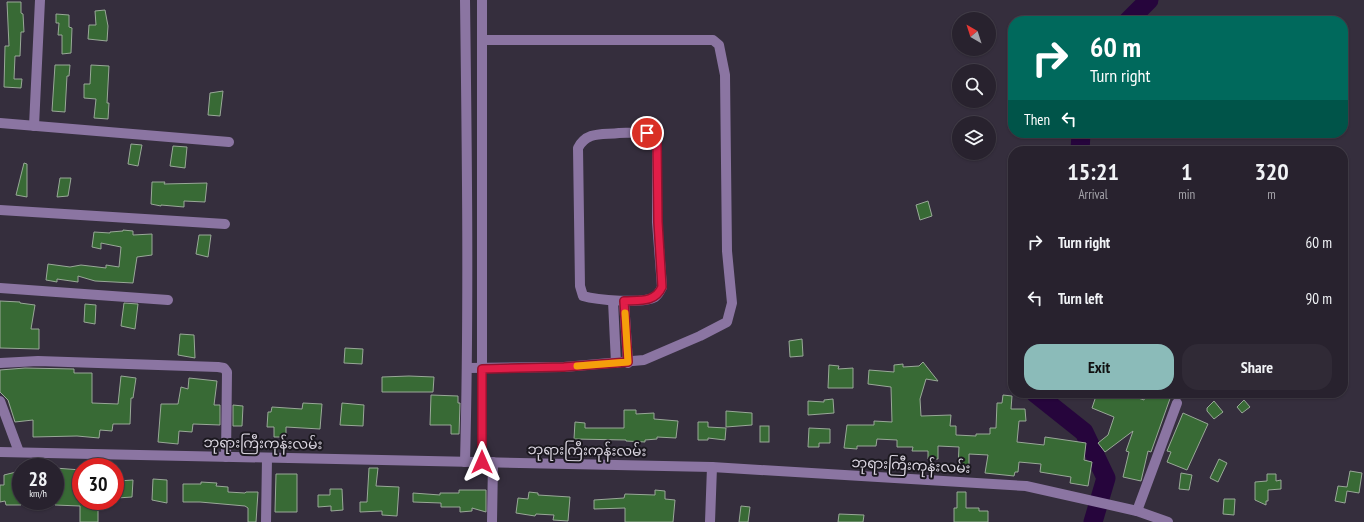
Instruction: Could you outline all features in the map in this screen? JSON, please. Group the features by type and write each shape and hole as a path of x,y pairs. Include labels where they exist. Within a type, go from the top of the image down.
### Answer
{"street":[{"path":"34,126 40,0"},
{"path":"465,0 468,368 465,462"},
{"path":"482,0 482,462"},
{"path":"468,368 564,367 644,360 700,336 727,322 732,303 728,251 725,76 719,45 713,40 482,40"},
{"path":"467,115 482,116"},
{"path":"0,123 229,142"},
{"path":"619,133 647,133 654,137 657,143 658,222 662,287 659,294 653,298 624,301 613,301 583,296 580,286 578,148 582,141 588,136 619,133"},
{"path":"0,210 225,224"},
{"path":"467,262 482,263"},
{"path":"0,288 168,300"},
{"path":"613,301 616,363"},
{"path":"624,301 628,362"},
{"path":"0,363 38,361 224,368 227,372 226,457"},
{"path":"0,401 4,407 19,452"},
{"path":"1136,511 1177,403"},
{"name":"ဘုရားကြီးကုန်းလမ်း","path":"0,452 712,468 1026,486 1136,511 1168,522"},
{"path":"266,522 267,458"},
{"path":"492,522 493,462"},
{"path":"710,522 712,468"}],"building":[{"path":"7,2 21,2 21,13 23,14 24,32 21,32 20,56 15,56 14,79 22,79 21,88 4,87 5,46 9,46"},
{"path":"105,10 108,26 107,41 88,39 89,25 96,25 95,11"},
{"path":"56,14 69,15 69,27 72,28 71,53 62,54 62,35 58,35 59,23 56,23"},
{"path":"55,65 70,65 69,76 67,76 65,112 52,111"},
{"path":"91,65 109,66 107,103 109,103 108,119 94,118 96,99 84,98 84,84 90,84"},
{"path":"223,91 220,116 208,115 210,93"},
{"path":"131,144 142,145 138,166 128,164"},
{"path":"173,146 187,147 185,168 170,166"},
{"path":"24,163 27,164 27,197 16,195"},
{"path":"60,178 71,178 68,196 57,197"},
{"path":"152,182 165,182 164,184 207,183 205,202 184,201 184,207 151,204"},
{"path":"928,201 932,216 920,220 916,205"},
{"path":"123,230 133,231 133,235 152,234 152,255 137,257 133,283 95,281 78,276 78,282 57,279 57,282 46,280 48,264 70,267 81,265 106,268 106,265 119,267 121,247 101,243 101,249 92,247 94,232 110,233"},
{"path":"199,235 211,235 208,257 196,254"},
{"path":"0,301 20,302 35,305 31,329 39,329 39,349 0,348"},
{"path":"124,303 138,304 135,329 121,326"},
{"path":"85,304 96,305 95,324 84,322"},
{"path":"180,334 194,335 195,358 178,355"},
{"path":"802,339 803,356 790,357 789,341"},
{"path":"345,348 363,349 362,364 344,363"},
{"path":"923,362 938,381 926,379 920,399 921,416 951,415 950,426 956,426 956,435 976,436 976,434 990,434 990,428 996,428 997,403 1002,403 1003,395 1008,396 1008,398 1012,398 1011,409 1025,409 1026,421 1019,421 1017,442 1044,445 1045,437 1086,443 1084,460 1092,462 1088,486 1070,483 1071,477 1040,472 1041,464 1019,462 1018,472 1015,472 1014,476 985,473 988,455 969,454 969,468 958,468 959,447 938,446 938,459 928,459 928,451 912,451 913,447 897,447 897,440 877,439 876,446 857,446 857,449 844,448 847,425 874,425 874,421 892,422 891,387 868,384 869,370 894,372 894,365 903,364 903,367 919,366"},
{"path":"829,365 839,366 838,369 853,368 853,388 828,388"},
{"path":"25,368 74,369 74,373 92,373 92,403 118,404 121,376 136,378 133,398 131,398 130,424 113,424 112,431 100,430 99,438 77,436 33,437 33,420 15,422 8,400 0,392 0,370"},
{"path":"382,377 434,377 433,392 382,392"},
{"path":"189,378 217,381 214,405 220,405 220,425 193,424 192,432 179,431 178,444 158,442 161,404 178,404 181,387 188,389"},
{"path":"431,395 458,396 458,403 460,403 459,434 451,434 451,425 430,425"},
{"path":"1095,398 1138,398 1144,400 1145,398 1170,398 1151,452 1148,451 1141,481 1123,477 1129,452 1126,451 1133,431 1105,452 1098,443 1108,435 1114,417 1092,408"},
{"path":"833,399 834,413 808,415 808,401 824,402 824,400"},
{"path":"1244,400 1250,407 1242,413 1237,407"},
{"path":"1214,401 1223,412 1214,419 1207,411 1207,408"},
{"path":"303,403 322,404 320,429 286,427 286,437 274,437 274,427 267,427 268,412 271,412 272,407 302,409"},
{"path":"342,403 364,405 363,426 340,425"},
{"path":"233,405 243,406 242,426 233,426"},
{"path":"624,410 636,410 636,414 654,413 654,419 678,421 676,438 657,437 657,439 645,440 645,442 574,439 575,422 585,423 585,428 624,428"},
{"path":"726,411 752,413 752,425 726,427"},
{"path":"1183,413 1208,424 1187,470 1167,462 1171,452 1167,451"},
{"path":"698,422 708,422 708,427 726,428 725,440 708,438 708,440 698,440"},
{"path":"760,426 769,426 769,442 760,442"},
{"path":"809,428 830,429 830,443 819,443 819,447 808,447"},
{"path":"1219,459 1227,463 1218,482 1210,478"},
{"path":"369,468 378,468 376,486 399,487 397,516 382,515 382,511 360,512 360,502 367,502"},
{"path":"64,469 72,469 72,506 64,505"},
{"path":"1350,471 1362,473 1359,493 1347,491 1345,503 1335,501 1338,486 1347,487"},
{"path":"12,473 12,505 6,505 5,501 0,502 0,485 4,485 4,475"},
{"path":"1181,473 1192,475 1189,490 1179,489"},
{"path":"276,474 297,474 297,512 275,512"},
{"path":"1267,474 1276,474 1276,481 1281,480 1281,489 1268,490 1268,501 1266,501 1266,505 1255,500 1255,482 1267,481"},
{"path":"153,479 167,480 167,503 152,500"},
{"path":"133,480 132,497 124,498 124,481"},
{"path":"201,482 217,483 216,486 228,487 228,492 258,492 256,522 248,522 248,508 245,506 183,502 183,484 201,484"},
{"path":"330,489 342,489 343,510 331,511 331,506 318,507 318,495 330,495"},
{"path":"459,490 486,490 486,512 472,508 472,511 460,512 460,507 441,507 441,503 413,502 413,493 440,495 440,493 459,493"},
{"path":"655,490 665,491 665,499 675,500 673,522 625,522 625,508 594,509 594,500 624,498 625,494 655,495"},
{"path":"529,492 538,493 538,495 570,497 568,521 553,520 554,515 536,514 535,516 516,513 518,498 528,499"},
{"path":"957,492 966,492 966,508 979,508 979,511 988,511 988,522 954,522 954,508 957,508"},
{"path":"1224,499 1235,499 1234,515 1223,514"},
{"path":"741,506 750,507 748,522 739,522"},
{"path":"80,510 98,510 98,522 80,522"},
{"path":"839,514 864,515 863,522 838,522"}],"waterway":[{"path":"1133,16 1149,0"},
{"path":"1080,146 1081,138"},
{"path":"1041,398 1084,432 1106,478 1093,522"}],"slow traffic":[{"path":"577,366 628,362 625,313"}],"route":[{"path":"482,462 482,369 564,367 628,362 624,301 653,298 659,294 662,287 658,222 657,143 654,137 647,133"}]}
